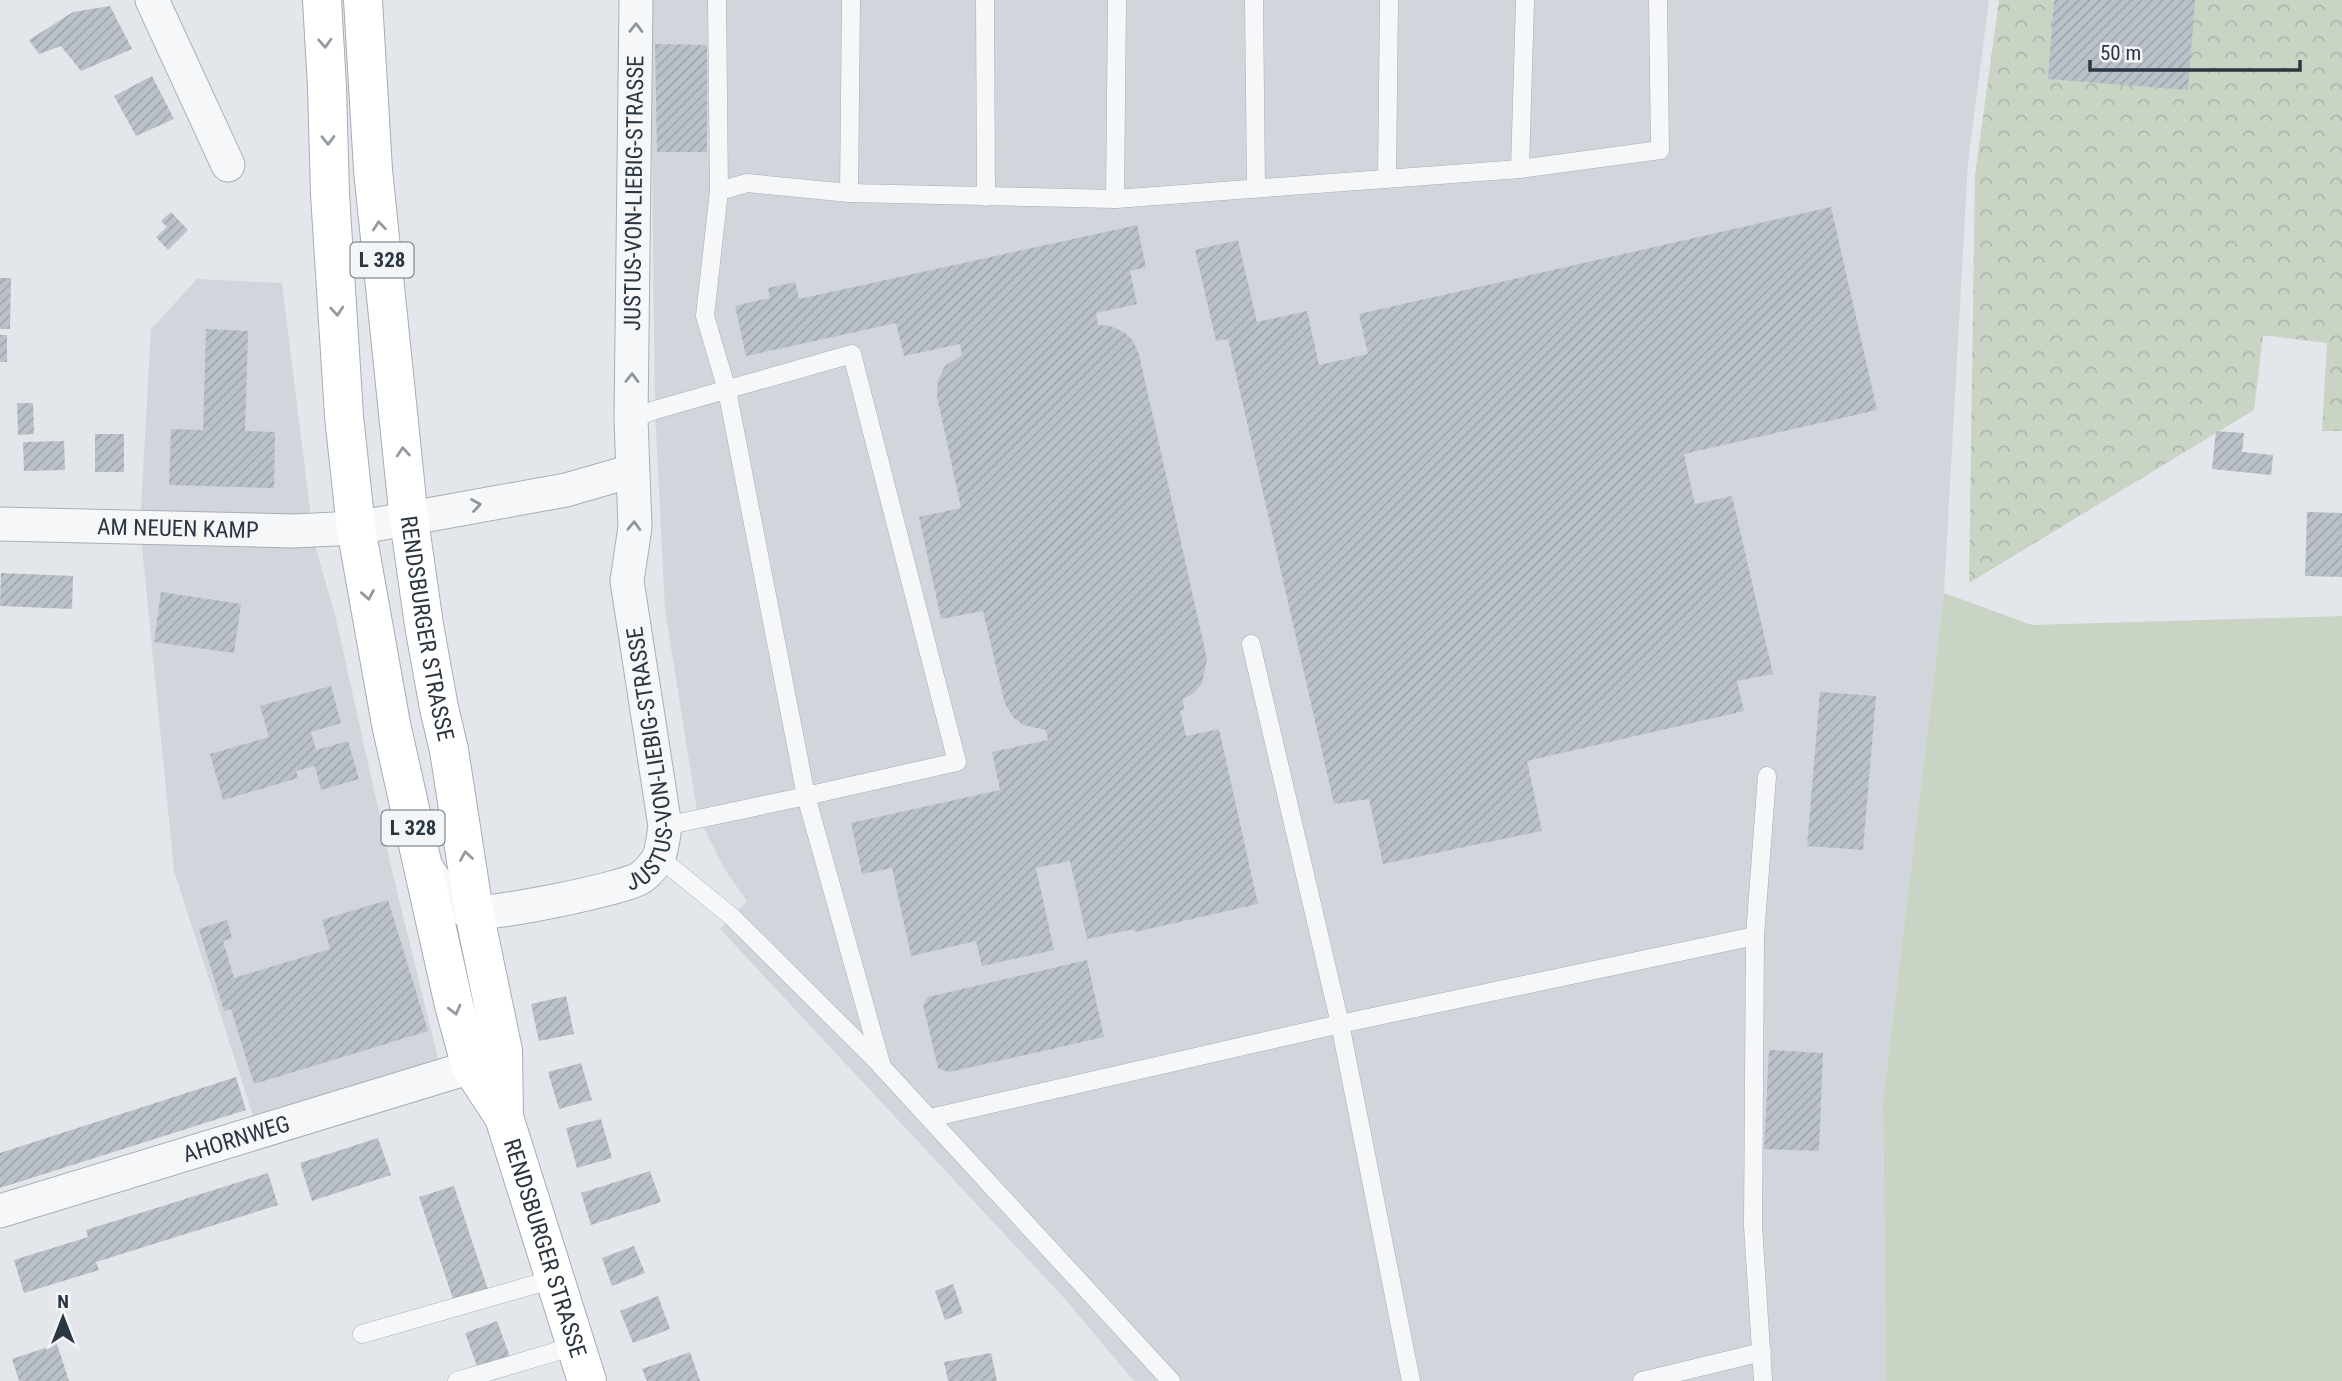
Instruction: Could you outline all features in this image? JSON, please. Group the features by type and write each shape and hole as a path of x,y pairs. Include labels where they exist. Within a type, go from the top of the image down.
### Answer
{"main road":[{"name":"L 328","path":"322,0 330,194 345,440 356,528"},
{"name":"L 328","path":"363,0 373,170 409,520"},
{"name":"RENDSBURGER STRASSE","path":"409,520 424,625 449,750 474,912 503,1051 504,1117"},
{"name":"RENDSBURGER STRASSE","path":"356,528 391,724 445,971 471,1067 504,1117 581,1363"}],"street":[{"path":"152,0 228,165"},
{"name":"JUSTUS-VON-LIEBIG-STRASSE","path":"474,912 516,907 624,885 640,879 660,858 665,826 627,581 635,527 631,419 636,0"},
{"path":"409,520 452,509 566,490 632,471"},
{"name":"RENDSBURGER STRASSE","path":"356,528 409,520"},
{"name":"AM NEUEN KAMP","path":"0,524 293,531 356,528"},
{"name":"RENDSBURGER STRASSE","path":"419,856 456,905 474,912"},
{"path":"445,971 456,937 474,912"},
{"name":"AHORNWEG","path":"0,1211 471,1067"}],"lane":[{"path":"717,0 719,191 705,316 727,390 806,796 882,1067"},
{"path":"849,193 851,0"},
{"path":"985,0 986,197"},
{"path":"1115,199 1116,0"},
{"path":"1254,0 1256,188"},
{"path":"1387,179 1389,0"},
{"path":"1520,169 1525,0"},
{"path":"719,191 747,183 849,193 1115,199 1520,169 1661,150 1658,0"},
{"path":"631,419 852,354 957,762 665,826"},
{"path":"1251,644 1340,1024 1411,1381"},
{"path":"1763,1381 1754,1226 1755,936 1767,776"},
{"path":"660,858 732,918 882,1067 1171,1381"},
{"path":"930,1118 1340,1024 1755,936"},
{"path":"362,1335 554,1279"},
{"path":"1642,1381 1762,1352"},
{"path":"457,1381 581,1363"}],"shaded area":[{"path":"650,0 1989,0 1968,162 1944,593 1883,1101 1886,1381 1134,1381 1064,1298 720,929 747,901 725,870 698,817 665,610 655,410"},
{"path":"197,279 282,283 314,542 336,619 392,871 441,1070 259,1134 174,871 140,526 151,329"}],"green space":[{"path":"1999,0 2342,0 2342,431 2322,431 2327,343 2263,335 2254,410 1969,583 1975,175"},
{"path":"1944,593 2032,625 2342,616 2342,1381 1886,1381 1883,1101"}],"building":[{"path":"2054,0 2195,0 2188,90 2048,79"},
{"path":"110,6 132,49 81,71 61,46 39,54 29,40 73,12"},
{"path":"655,44 707,45 707,152 657,152"},
{"path":"152,76 174,119 136,136 114,96"},
{"path":"1831,207 1877,410 1684,454 1695,504 1732,496 1773,674 1737,681 1744,711 1527,761 1542,831 1383,864 1369,799 1334,804 1228,339 1216,341 1195,250 1238,240 1257,322 1307,311 1319,365 1368,354 1359,314"},
{"path":"171,212 188,230 168,250 156,237 167,227 161,221"},
{"path":"1137,225 1146,267 1130,271 1137,304 1096,313 1098,325 1110,326 1124,332 1133,341 1139,354 1207,659 1202,683 1194,693 1183,699 1184,710 1180,711 1186,736 1219,729 1258,904 1135,932 1134,929 1087,939 1070,861 1036,868 1054,950 982,966 976,941 911,956 892,868 862,874 851,823 1000,790 992,752 1048,740 1046,730 1023,725 1014,718 1005,704 983,611 941,619 919,517 961,508 937,396 938,380 945,366 962,355 960,344 904,356 896,323 746,356 735,306 770,298 768,288 795,282 799,299"},
{"path":"0,278 11,278 10,329 0,329"},
{"path":"206,329 248,331 245,431 275,432 274,488 169,485 171,429 203,430"},
{"path":"0,335 7,335 7,362 0,362"},
{"path":"17,403 33,403 34,434 18,435"},
{"path":"2216,431 2244,433 2242,452 2273,455 2271,475 2212,469"},
{"path":"95,434 124,434 124,472 95,472"},
{"path":"64,441 65,470 24,471 23,442"},
{"path":"2307,512 2342,513 2342,577 2305,576"},
{"path":"1,573 73,576 72,609 0,606"},
{"path":"161,592 241,604 234,653 154,642"},
{"path":"331,686 341,723 311,732 316,750 348,741 359,779 321,790 315,766 296,771 298,778 223,800 210,754 269,737 260,706"},
{"path":"1820,692 1876,696 1863,850 1807,846"},
{"path":"388,900 428,1031 254,1084 231,1009 224,1011 199,929 227,920 232,938 223,941 234,978 330,949 322,920"},
{"path":"1087,960 1104,1037 954,1071 938,1068 923,1005 928,997"},
{"path":"566,996 574,1034 539,1041 531,1004"},
{"path":"1769,1050 1823,1053 1819,1151 1764,1149"},
{"path":"581,1063 592,1100 559,1109 548,1072"},
{"path":"236,1077 246,1110 0,1188 0,1153"},
{"path":"601,1119 612,1158 577,1168 566,1128"},
{"path":"378,1138 391,1175 312,1201 300,1163"},
{"path":"650,1171 661,1202 591,1225 581,1193"},
{"path":"268,1173 278,1205 96,1262 99,1270 24,1293 14,1260 88,1237 86,1230"},
{"path":"454,1186 489,1293 455,1305 419,1197"},
{"path":"634,1246 645,1273 612,1286 602,1258"},
{"path":"953,1284 963,1313 945,1320 935,1291"},
{"path":"658,1296 670,1329 633,1343 620,1311"},
{"path":"497,1321 510,1357 478,1369 465,1333"},
{"path":"57,1344 69,1381 19,1381 12,1359"},
{"path":"690,1352 700,1381 647,1381 642,1369"},
{"path":"991,1353 997,1381 948,1381 944,1362"}]}
